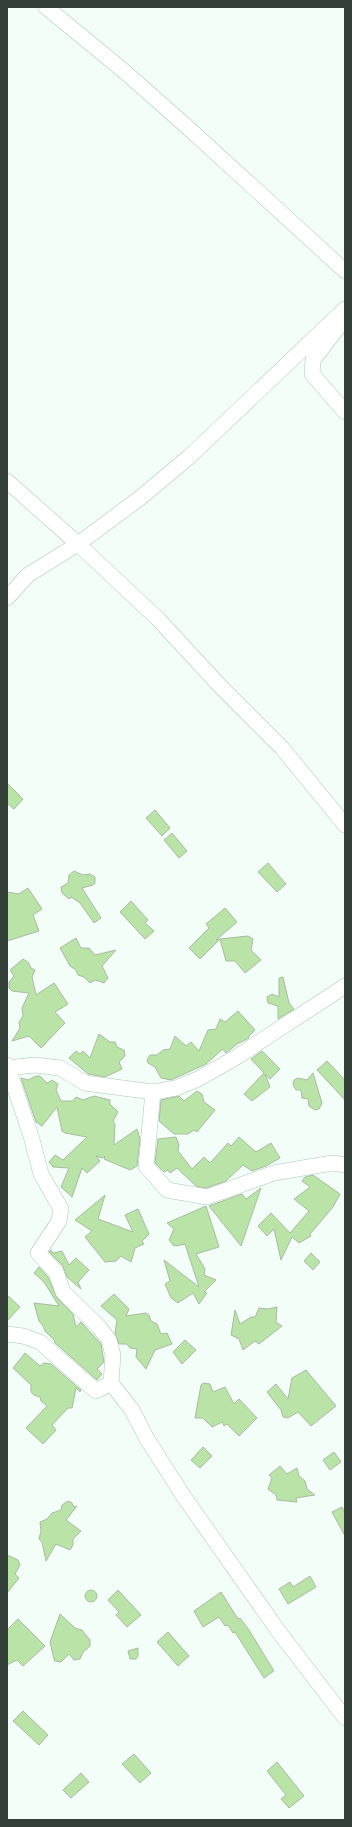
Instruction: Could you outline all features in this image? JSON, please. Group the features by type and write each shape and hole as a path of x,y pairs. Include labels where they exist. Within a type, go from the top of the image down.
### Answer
{"street":[{"path":"46,7 149,93 292,220 345,271"},
{"path":"7,598 28,575 78,544 140,498 188,457 345,309"},
{"path":"345,318 313,360 312,374 345,412"},
{"path":"7,481 78,544 158,619 220,686 282,748 345,825"},
{"path":"8,1068 35,1065 60,1068 85,1083 153,1092 176,1088 198,1079 235,1058 345,986"},
{"path":"7,1065 31,1136 41,1174 61,1209 59,1221 38,1253 56,1272 63,1292 99,1327 109,1340 113,1355 111,1384 132,1410 148,1439 202,1522 279,1632 345,1718"},
{"path":"153,1092 146,1166 167,1190 207,1197 274,1173 332,1163 345,1164"},
{"path":"7,1334 23,1336 40,1342 96,1391 111,1384"}],"building":[{"path":"7,783 23,799 14,809 7,803"},
{"path":"155,810 170,828 162,836 146,818"},
{"path":"172,833 187,851 179,858 164,840"},
{"path":"268,863 286,884 277,892 258,872"},
{"path":"74,871 83,875 90,874 95,877 95,883 93,885 82,888 101,918 94,923 80,903 71,897 69,899 62,893 61,887 68,883 69,875"},
{"path":"28,888 42,909 33,915 39,931 7,941 7,892 19,894"},
{"path":"131,901 148,920 145,923 154,931 145,939 120,912"},
{"path":"225,908 237,922 216,940 220,939 200,959 189,948 209,928 206,924"},
{"path":"248,936 253,939 251,950 261,960 245,973 235,961 226,961 220,939"},
{"path":"76,938 81,948 89,948 95,955 116,950 102,966 108,978 104,983 95,980 90,983 84,977 78,975 76,970 70,966 60,948"},
{"path":"23,959 28,962 31,968 35,970 32,977 36,995 54,983 68,1004 55,1012 65,1023 41,1048 29,1036 12,1041 20,1028 19,1022 23,1016 22,1008 29,993 12,991 9,988 9,982 14,976 10,970"},
{"path":"283,977 289,1003 294,1009 278,1019 278,1006 268,1003 267,997 272,994 279,997 279,978"},
{"path":"238,1011 255,1030 248,1037 249,1038 237,1044 226,1053 223,1049 206,1064 171,1080 161,1078 155,1067 148,1063 147,1060 150,1055 157,1055 163,1050 170,1049 175,1036 186,1046 191,1042 199,1051 208,1030 216,1029 220,1019 225,1022"},
{"path":"99,1034 110,1042 115,1042 117,1047 124,1050 125,1056 119,1062 122,1069 105,1077 88,1074 69,1058 76,1051 80,1054 83,1051 90,1058"},
{"path":"262,1051 280,1069 270,1079 265,1074 270,1087 252,1101 244,1094 264,1073 251,1059"},
{"path":"327,1061 345,1080 345,1100 317,1070"},
{"path":"313,1073 322,1103 319,1109 315,1110 309,1106 308,1099 302,1098 301,1090 296,1090 293,1085 294,1080 298,1078 307,1080"},
{"path":"36,1076 40,1076 47,1083 52,1080 58,1084 56,1090 61,1101 73,1101 76,1097 83,1100 94,1096 110,1100 110,1104 118,1112 113,1121 115,1124 114,1145 137,1129 140,1139 137,1166 130,1170 104,1159 105,1156 102,1158 96,1156 100,1161 87,1173 82,1168 72,1197 61,1187 69,1168 53,1167 49,1162 55,1155 63,1160 87,1137 65,1133 62,1131 57,1107 42,1126 36,1122 21,1078 28,1080"},
{"path":"197,1091 202,1094 204,1102 215,1110 197,1132 194,1130 188,1134 174,1134 159,1121 161,1100 179,1096 184,1101"},
{"path":"176,1137 179,1145 178,1151 192,1169 204,1157 210,1163 228,1143 231,1146 239,1137 256,1152 271,1143 280,1158 266,1166 252,1171 243,1165 226,1181 206,1188 196,1186 177,1168 170,1173 168,1170 164,1172 155,1163 158,1139"},
{"path":"313,1175 340,1194 333,1207 310,1234 311,1236 299,1243 292,1237 281,1260 274,1229 267,1236 258,1226 271,1213 290,1233 309,1211 294,1199 310,1187 302,1181 305,1177"},
{"path":"261,1188 241,1246 209,1206 242,1194 246,1199"},
{"path":"105,1195 98,1219 133,1232 125,1215 138,1209 149,1234 142,1241 144,1244 135,1248 131,1262 121,1256 116,1261 105,1262 85,1237 92,1231 75,1220"},
{"path":"206,1206 219,1247 196,1254 205,1269 204,1275 216,1280 204,1292 207,1293 199,1304 193,1293 178,1303 171,1298 165,1284 170,1281 164,1260 199,1287 185,1244 176,1246 173,1245 169,1240 174,1229 167,1223"},
{"path":"51,1250 53,1253 62,1251 69,1265 76,1258 89,1270 78,1282 81,1289 67,1277 63,1266 49,1252"},
{"path":"311,1253 320,1262 313,1270 304,1261"},
{"path":"39,1267 48,1277 57,1298 73,1314 76,1327 81,1322 101,1344 104,1362 97,1369 102,1374 97,1380 54,1342 55,1341 45,1331 39,1321 34,1303 59,1306 44,1282 34,1273"},
{"path":"114,1294 129,1309 126,1316 146,1313 149,1315 151,1321 157,1324 161,1334 167,1333 172,1344 155,1350 146,1369 136,1357 137,1349 130,1348 127,1344 119,1344 115,1333 117,1320 101,1306"},
{"path":"7,1295 20,1307 7,1321"},
{"path":"277,1307 276,1322 282,1326 259,1344 255,1341 243,1350 239,1339 231,1335 235,1310 240,1324 251,1317 255,1317 259,1308 268,1309"},
{"path":"185,1340 196,1350 182,1364 173,1352"},
{"path":"25,1353 40,1366 44,1363 51,1364 81,1390 80,1392 76,1388 72,1408 68,1408 52,1425 56,1430 43,1444 26,1428 47,1406 41,1401 40,1397 31,1392 31,1385 13,1368"},
{"path":"306,1370 336,1406 311,1426 298,1412 288,1418 283,1417 281,1410 267,1392 276,1384 288,1399 292,1378"},
{"path":"203,1383 210,1384 213,1392 225,1387 234,1404 239,1399 257,1418 239,1436 227,1424 224,1426 222,1422 212,1427 203,1418 195,1418 201,1385"},
{"path":"203,1447 212,1456 200,1468 191,1460"},
{"path":"334,1452 341,1462 330,1470 323,1460"},
{"path":"280,1466 287,1474 297,1468 299,1476 305,1481 307,1489 315,1495 296,1498 297,1502 277,1500 276,1495 268,1489 272,1478 269,1475"},
{"path":"68,1501 72,1503 74,1507 77,1506 66,1520 81,1531 73,1539 73,1545 70,1550 56,1544 46,1561 42,1542 39,1539 41,1531 40,1522 47,1519 52,1513 61,1510 62,1505"},
{"path":"342,1507 345,1513 345,1536 332,1512"},
{"path":"7,1555 18,1560 20,1565 15,1574 19,1578 7,1593"},
{"path":"310,1576 316,1587 288,1604 279,1589 290,1582 293,1587"},
{"path":"91,1590 95,1592 97,1596 95,1600 91,1602 87,1600 85,1596 87,1592"},
{"path":"118,1590 141,1615 127,1627 116,1615 119,1612 108,1600"},
{"path":"221,1592 238,1619 240,1618 249,1630 274,1671 264,1678 235,1632 233,1633 228,1625 225,1626 219,1617 203,1627 194,1611"},
{"path":"60,1614 75,1628 82,1630 90,1640 90,1646 83,1652 80,1659 74,1660 69,1654 61,1662 55,1661 54,1659 50,1642"},
{"path":"18,1619 45,1646 23,1666 17,1660 7,1665 7,1630"},
{"path":"168,1632 189,1656 178,1666 157,1642"},
{"path":"138,1648 138,1656 136,1659 130,1659 128,1651"},
{"path":"23,1711 48,1735 39,1745 13,1721"},
{"path":"134,1754 151,1773 140,1783 122,1764"},
{"path":"277,1762 304,1796 289,1808 281,1799 286,1795 267,1771"},
{"path":"81,1773 89,1782 71,1798 63,1790"}]}
